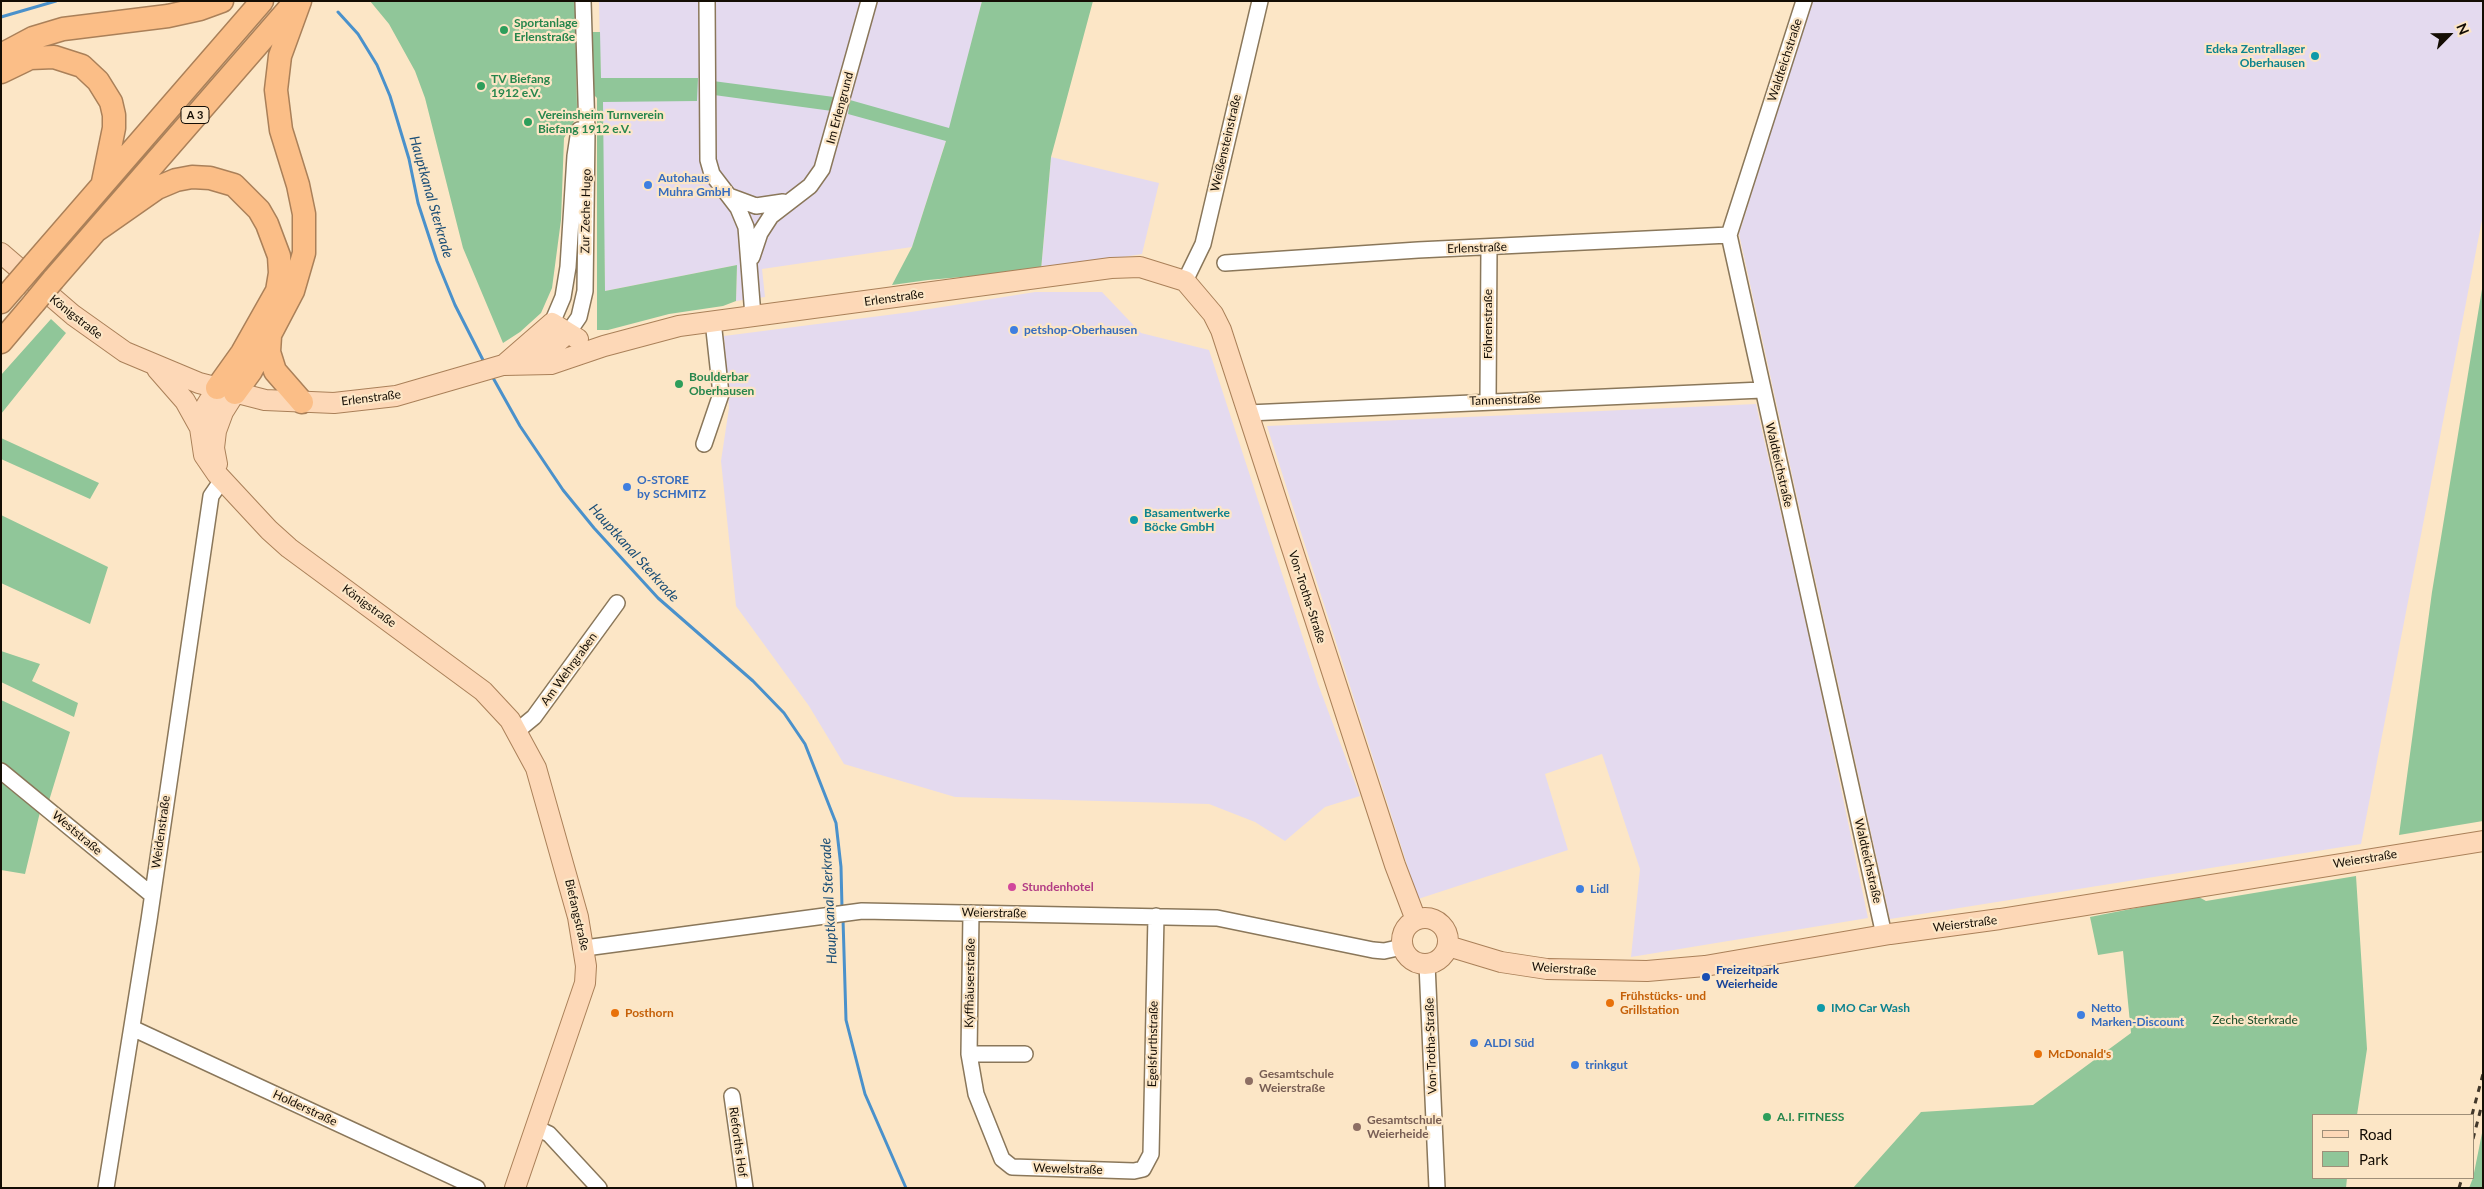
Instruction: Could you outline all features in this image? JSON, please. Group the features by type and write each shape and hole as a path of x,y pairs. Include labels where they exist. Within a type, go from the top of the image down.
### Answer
{"highway":[{"path":"1,55 34,38 63,29 168,16 200,9 222,1"},
{"name":"A 3","path":"8,294 262,1"},
{"name":"A 3","path":"1,342 296,1"},
{"path":"226,391 251,371 293,291 304,253 304,214 298,185 281,130 276,90 280,56 300,1"},
{"path":"1,72 30,58 54,57 82,66 98,81 111,102 114,115 114,128 103,184"},
{"path":"96,230 157,188 176,180 192,177 210,178 234,185 259,210 267,224 279,256 280,273 277,291 242,353 226,391"},
{"path":"270,336 269,352 275,372 302,402"}],"main road":[{"name":"Königstraße","path":"1,253 92,330 126,352 154,365 226,391"},
{"name":"Erlenstraße","path":"504,364 551,364 604,346 667,329 1111,268 1140,268 1185,281"},
{"name":"Von-Trotha-Straße","path":"1185,281 1213,314 1221,330 1398,873 1416,920"},
{"name":"Erlenstraße","path":"226,391 265,400 302,402 355,402 396,396 504,364 560,328"},
{"path":"560,328 594,345 604,346"},
{"path":"154,365 185,400 200,428"},
{"name":"Königstraße","path":"226,391 206,406 200,428 204,455 222,480 269,530 289,548 474,683 502,710 517,731"},
{"name":"Königstraße","path":"222,480 215,456 214,440 226,391"},
{"name":"Biefangstraße","path":"515,1188 585,983 585,948 544,791 536,768 517,731"},
{"name":"Weierstraße","path":"1448,946 1500,962 1533,968 1575,971 1647,971 1722,964 1884,935 2000,919 2483,841"},
{"path":"1428,918 1440,923 1448,936 1448,946 1440,958 1427,964 1413,961 1402,947 1404,931 1416,920 1428,918"}],"street":[{"name":"Zur Zeche Hugo","path":"560,328 579,316 585,291 587,132 583,1"},
{"name":"Im Erlengrund","path":"707,1 707,154 712,174 738,208 746,227 753,316"},
{"name":"Im Erlengrund","path":"749,266 764,224 788,201 810,186 822,168 869,1"},
{"name":"Weißensteinstraße","path":"1185,281 1203,244 1260,1"},
{"name":"Waldteichstraße","path":"1804,1 1729,235 1884,935"},
{"name":"Zur Zeche Hugo","path":"560,328 568,267 575,156 585,83"},
{"name":"Im Erlengrund","path":"728,195 756,206 775,205 788,201"},
{"name":"Erlenstraße","path":"1225,263 1729,235"},
{"name":"Föhrenstraße","path":"1488,401 1489,247"},
{"path":"704,444 720,394 713,322"},
{"name":"Tannenstraße","path":"1248,413 1762,390"},
{"name":"Weidenstraße","path":"106,1188 132,1028 211,496 222,480"},
{"name":"Am Wehrgraben","path":"517,731 534,717 617,603"},
{"name":"Weststraße","path":"1,771 152,895"},
{"name":"Weierstraße","path":"585,948 862,911 1217,918 1373,950 1384,951 1402,947"},
{"name":"Kyffhäuserstraße","path":"971,912 969,1054 976,1094 1000,1154"},
{"name":"Egelsfurthstraße","path":"1143,1169 1151,1154 1156,916"},
{"name":"Von-Trotha-Straße","path":"1427,964 1437,1188"},
{"name":"Holderstraße","path":"132,1028 477,1188"},
{"path":"969,1054 1025,1054"},
{"name":"Rieforths Hof","path":"732,1096 745,1188"},
{"path":"536,1128 549,1134 599,1188"},
{"name":"Wewelstraße","path":"1000,1154 1006,1164 1012,1167 1134,1171 1143,1169"}],"shaded area":[{"path":"599,1 982,1 950,128 912,247 762,269 765,297 736,301 737,265 605,291"},
{"path":"1811,1 2483,1 2483,215 2361,844 1890,919 1739,234"},
{"path":"1051,157 1159,183 1142,254 1041,270"},
{"name":"Basamentwerke Böcke GmbH","path":"1035,292 1102,292 1141,333 1209,350 1318,684 1360,796 1325,807 1285,841 1255,822 1209,804 955,797 844,764 809,706 736,606 721,461 729,408 724,336 911,312"},
{"path":"1756,404 1814,659 1868,918 1631,957 1640,869 1602,754 1545,774 1568,850 1418,899 1267,426"}],"green space":[{"path":"370,1 575,1 577,108 575,120 564,138 561,220 552,288 541,313 520,332 503,343 463,248 425,98 415,71 389,24"},
{"path":"982,1 1093,1 1051,157 1041,270 892,285 912,247 946,141 848,114 850,100 949,128"},
{"path":"592,32 600,32 601,78 698,78 697,101 603,102 605,291 737,265 736,301 723,306 669,314 608,330 597,330 597,98 592,93"},
{"path":"713,81 834,97 832,111 714,95"},
{"path":"2483,283 2483,821 2399,835 2432,592"},
{"path":"51,319 66,333 1,414 1,375"},
{"path":"1,438 99,483 90,499 1,459"},
{"path":"1,515 108,567 90,624 1,583"},
{"path":"1,651 40,664 32,681 78,703 74,717 1,682"},
{"path":"1,700 70,732 48,804 1,765"},
{"path":"1,778 40,812 25,874 1,870"},
{"name":"Zeche Sterkrade","path":"2356,876 2367,1049 2357,1114 2312,1114 2312,1179 2347,1179 2346,1188 1853,1188 1921,1112 2033,1105 2131,1033 2123,951 2098,955 2090,917 2197,896 2206,901"},
{"path":"2483,1128 2483,1188 2469,1188 2474,1179"}],"waterway":[{"path":"1,17 56,1"},
{"name":"Hauptkanal Sterkrade","path":"338,12 358,34 377,65 390,96 409,159 418,203 437,261 455,305 484,362"},
{"name":"Hauptkanal Sterkrade","path":"492,376 520,426 563,490 594,528 658,598 753,681 784,713 805,744 836,823 841,867 842,908"},
{"name":"Hauptkanal Sterkrade","path":"843,919 846,1020 865,1094 906,1188"}],"railway":[{"path":"2472,1114 2483,1074"},
{"path":"2474,1135 2481,1108"},
{"path":"2459,1188 2462,1179"}],"place":[{"name":"Sportanlage Erlenstraße","path":"504,30"},
{"name":"Edeka Zentrallager Oberhausen","path":"2315,56"},
{"name":"TV Biefang 1912 e.V.","path":"481,86"},
{"name":"Vereinsheim Turnverein Biefang 1912 e.V.","path":"528,122"},
{"name":"Autohaus Muhra GmbH","path":"648,185"},
{"name":"petshop-Oberhausen","path":"1014,330"},
{"name":"Boulderbar Oberhausen","path":"679,384"},
{"name":"O-STORE by SCHMITZ","path":"627,487"},
{"name":"Basamentwerke Böcke GmbH","path":"1134,520"},
{"name":"Stundenhotel","path":"1012,887"},
{"name":"Lidl","path":"1580,889"},
{"name":"Freizeitpark Weierheide","path":"1706,977"},
{"name":"Frühstücks- und Grillstation","path":"1610,1003"},
{"name":"IMO Car Wash","path":"1821,1008"},
{"name":"Posthorn","path":"615,1013"},
{"name":"Netto Marken-Discount","path":"2081,1015"},
{"name":"ALDI Süd","path":"1474,1043"},
{"name":"McDonald's","path":"2038,1054"},
{"name":"trinkgut","path":"1575,1065"},
{"name":"Gesamtschule Weierstraße","path":"1249,1081"},
{"name":"A.I. FITNESS","path":"1767,1117"},
{"name":"Gesamtschule Weierheide","path":"1357,1127"}]}
